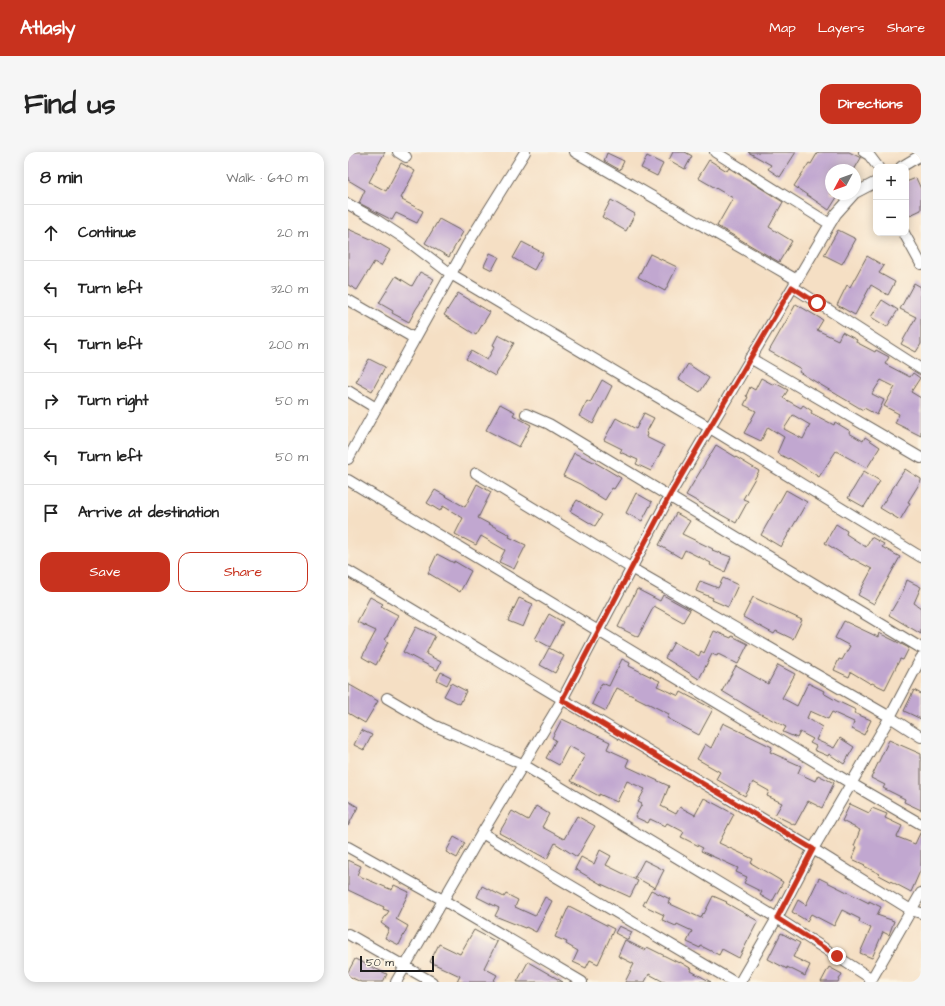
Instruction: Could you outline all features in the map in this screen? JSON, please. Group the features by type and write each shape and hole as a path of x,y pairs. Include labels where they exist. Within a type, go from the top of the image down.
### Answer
{"street":[{"path":"348,458 467,245 525,152"},
{"path":"575,152 795,283 921,369"},
{"path":"715,152 830,224"},
{"path":"864,152 869,155 876,164"},
{"path":"905,164 921,155"},
{"path":"861,191 873,184"},
{"path":"396,982 522,764 562,700 670,495 836,214 849,200"},
{"path":"348,204 404,238 452,274 710,428 921,557"},
{"path":"906,236 921,264"},
{"path":"348,300 414,338"},
{"path":"750,358 921,458"},
{"path":"348,391 376,408"},
{"path":"526,414 549,424 670,495 921,648"},
{"path":"476,473 631,568 890,717 921,737"},
{"path":"348,480 852,784 921,824"},
{"path":"348,571 916,911"},
{"path":"740,982 777,918 813,849 890,717 921,658"},
{"path":"387,698 434,725 522,764 777,918 871,980 916,911 921,893"},
{"path":"482,833 734,982"},
{"path":"348,846 582,982"},
{"path":"348,934 432,982"}],"building":[{"path":"348,152 385,152 369,182 386,191 401,163 415,171 401,198 403,199 402,200 423,211 417,223 396,213 392,220 359,203 365,190 348,180"},
{"path":"673,152 685,152 692,156 685,169 669,160"},
{"path":"748,152 796,152 780,177 768,169 771,165"},
{"path":"818,152 849,152 861,158 858,164 825,164 825,200 835,200 829,210 794,186 809,163 811,164"},
{"path":"607,153 624,161 620,170 604,161"},
{"path":"647,156 663,164 657,176 641,168"},
{"path":"709,160 727,171 729,168 783,202 769,227 792,241 779,262 717,226 733,198 698,178"},
{"path":"916,178 921,189 921,210 909,216 909,200 909,181"},
{"path":"611,200 635,214 626,231 602,217"},
{"path":"439,219 463,232 449,257 425,243"},
{"path":"348,229 371,239 390,250 381,266 374,262 357,290 348,285"},
{"path":"838,230 856,239 842,264 824,255"},
{"path":"522,242 543,253 534,270 513,258"},
{"path":"490,253 499,257 492,270 484,266"},
{"path":"650,254 677,267 665,291 638,277"},
{"path":"867,256 884,266 879,273 895,282 888,295 871,285 855,315 837,305 847,285 850,287"},
{"path":"420,272 434,279 409,322 392,313 393,311 379,303 396,276 412,286"},
{"path":"914,283 921,287 921,344 916,352 901,344 916,317 900,309"},
{"path":"458,293 490,312 476,335 444,315"},
{"path":"882,300 898,310 887,327 871,317"},
{"path":"796,304 823,320 817,330 838,340 842,332 857,340 856,342 875,352 876,350 889,357 885,364 910,377 913,373 920,378 911,392 921,398 921,436 895,423 899,414 884,406 895,387 881,380 872,394 884,400 877,415 864,408 863,410 799,372 801,369 769,351"},
{"path":"498,335 514,343 495,376 466,359 471,351 487,360 495,346 493,345"},
{"path":"369,359 385,367 372,391 356,382"},
{"path":"688,364 709,378 700,392 679,379"},
{"path":"761,378 774,385 775,383 788,390 783,398 801,408 803,405 812,411 811,413 834,425 835,422 850,431 849,433 863,441 865,437 880,447 867,468 836,451 819,477 789,458 788,459 777,453 784,437 768,427 761,441 744,433 756,411 744,405 748,397 746,396 750,387 755,390","holes":["793,415 810,425 803,439 784,429"]},
{"path":"602,380 612,386 593,424 579,416 587,401 590,403"},
{"path":"500,404 515,412 513,415 531,425 519,447 486,430"},
{"path":"644,413 654,418 646,433 646,437 664,446 651,471 636,464 638,460 620,452 622,449 604,440 616,418 636,429"},
{"path":"716,445 759,471 743,499 748,501 736,523 686,495"},
{"path":"574,453 596,463 621,478 614,489 612,488 605,500 580,484 563,476"},
{"path":"905,469 921,479 921,481 908,502 910,503 900,520 880,508"},
{"path":"864,471 880,481 864,507 848,498"},
{"path":"477,484 491,492 478,518 510,535 509,537 526,545 514,569 499,562 505,550 481,536 476,545 455,534 463,518 443,506 440,511 427,503 435,490 465,507"},
{"path":"786,490 807,502 781,547 761,535"},
{"path":"636,493 652,502 642,521 626,513"},
{"path":"577,500 602,515 595,526 570,511"},
{"path":"676,513 690,521 682,534 713,549 712,550 731,557 725,572 685,550 681,558 659,545"},
{"path":"836,524 847,531 846,534 866,547 871,537 884,544 882,547 900,557 874,604 858,595 872,569 853,559 852,560 825,543"},
{"path":"437,554 454,563 454,561 471,571 460,592 428,573"},
{"path":"723,578 738,585 728,607 712,600 713,598 696,591 700,581 718,588"},
{"path":"907,580 921,587 914,603 921,608 921,634 889,615 903,591"},
{"path":"637,589 660,601 663,595 690,610 683,622 654,606 638,637 618,627"},
{"path":"370,597 383,604 381,606 398,615 385,640 388,642 376,665 362,657 376,631 357,622"},
{"path":"753,597 802,620 793,639 776,631 774,634 743,617"},
{"path":"519,598 533,604 523,627 508,621"},
{"path":"549,614 563,622 550,647 535,639"},
{"path":"844,621 878,637 879,633 909,648 903,660 900,659 885,689 872,683 871,684 851,672 849,677 834,670 839,659 842,660 850,646 835,638"},
{"path":"416,627 435,636 426,654 441,662 437,670 403,652"},
{"path":"714,631 731,638 732,636 748,644 738,664 718,654 717,656 712,654 699,679 665,658 674,642 699,656 701,651 704,653"},
{"path":"549,648 564,656 555,673 540,665"},
{"path":"622,659 630,663 629,666 660,681 657,686 679,696 681,692 713,709 699,735 667,718 669,714 617,688 606,711 592,704 602,683 609,686"},
{"path":"778,665 795,674 782,698 797,706 808,683 824,691 823,693 837,701 856,710 854,713 871,720 864,735 852,729 854,722 832,712 828,719 810,711 807,718 822,727 816,740 834,748 840,738 854,747 844,764 829,754 828,756 814,750 816,746 810,743 813,739 800,732 797,738 783,732 786,727 755,711 722,691 736,666 768,684"},
{"path":"441,672 451,677 447,685 437,680"},
{"path":"451,683 466,691 460,704 444,696"},
{"path":"348,684 378,701 365,723 348,713"},
{"path":"914,690 921,694 921,719 904,711"},
{"path":"562,719 610,742 607,749 629,759 626,766 669,786 661,806 676,814 680,807 695,815 704,798 734,814 719,843 753,859 751,863 783,882 772,902 760,895 762,892 744,883 747,877 736,872 738,868 701,851 703,848 681,837 684,832 667,823 665,826 650,819 648,823 635,817 642,804 638,802 645,789 627,781 617,802 599,794 599,796 571,781 585,755 569,746 559,765 546,758 556,740 552,738"},
{"path":"723,723 772,747 770,752 801,766 798,773 815,781 818,775 834,783 822,808 808,801 795,825 775,815 782,803 767,796 769,791 753,782 745,796 716,779 720,772 697,759 705,744 711,748"},
{"path":"361,730 372,735 364,750 354,745"},
{"path":"889,740 921,754 921,810 904,802 905,799 883,788 885,785 871,778"},
{"path":"348,801 358,807 348,826"},
{"path":"850,804 869,813 872,808 887,814 885,818 902,826 897,837 915,844 921,831 921,869 911,892 852,859 857,847 854,846 860,830 842,821"},
{"path":"536,806 549,814 542,827 564,839 577,816 595,826 577,857 555,843 547,859 499,833 512,811 528,820"},
{"path":"454,837 465,843 457,858 446,852"},
{"path":"600,850 611,856 606,865 638,881 630,897 599,883 575,869 581,857 594,864"},
{"path":"348,860 361,866 357,875 392,890 394,885 409,892 396,919 408,926 399,945 385,938 389,929 381,923 389,911 383,909 384,907 348,890"},
{"path":"644,860 664,870 655,888 635,877"},
{"path":"819,878 869,903 869,901 881,907 877,915 894,921 889,935 883,932 872,958 860,953 871,928 859,922 860,919 842,910 834,926 811,914 807,921 792,912 798,900 806,905"},
{"path":"482,886 504,897 506,894 518,900 515,907 535,916 545,897 552,901 536,932 495,916 499,908 477,897"},
{"path":"651,890 670,899 668,903 701,918 713,896 727,902 726,903 758,921 739,958 722,949 719,955 701,946 700,948 687,942 692,931 677,924 676,926 662,920 664,915 643,905"},
{"path":"569,906 614,929 598,964 590,960 586,968 573,962 578,951 566,944 567,942 555,937"},
{"path":"619,926 632,932 628,940 615,933"},
{"path":"474,930 497,942 484,968 497,975 493,982 457,982 460,976 430,962 439,944 460,954"},
{"path":"781,933 800,943 793,957 810,965 805,976 768,959"},
{"path":"625,940 645,950 647,947 679,963 680,962 692,969 691,971 711,982 664,982 649,974 645,982 625,982 634,964 618,956"},
{"path":"355,959 387,974 383,982 361,982 348,976 348,972"},
{"path":"528,962 563,982 517,982"},
{"path":"829,967 842,974 838,982 821,982"}],"route":[{"path":"817,303 792,287 670,495 562,700 813,849 777,918 837,956"}]}
